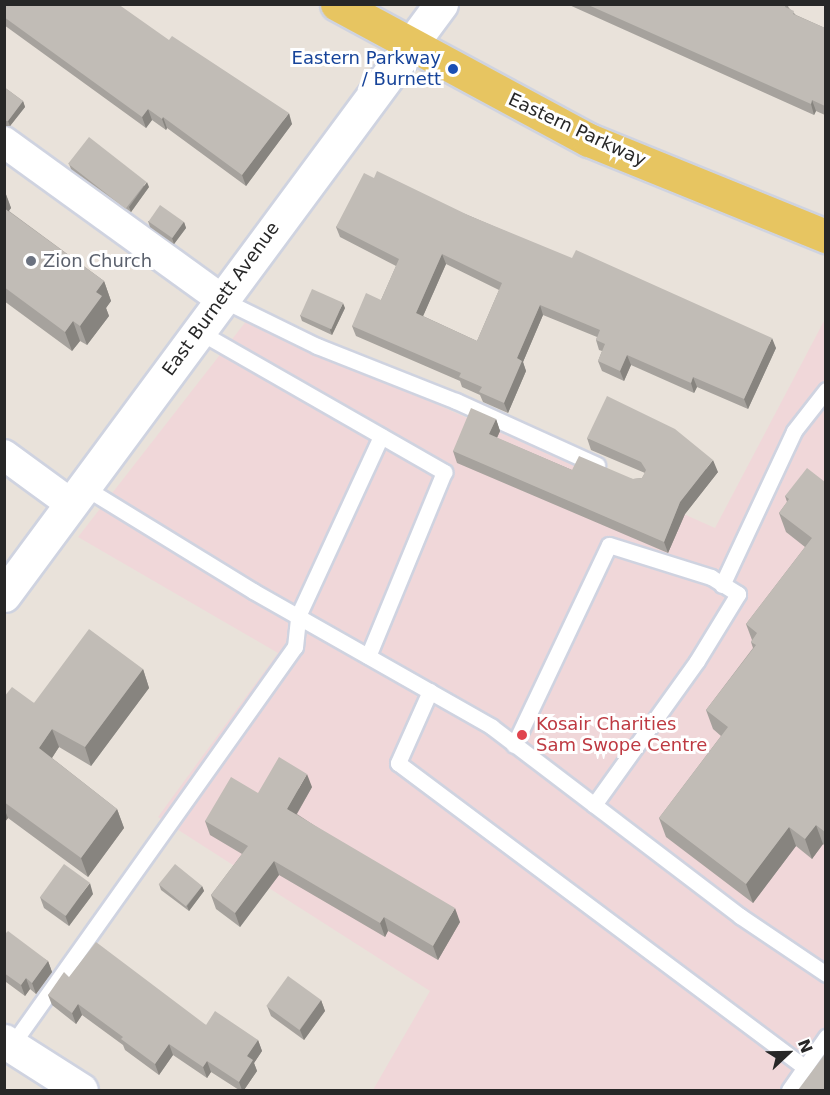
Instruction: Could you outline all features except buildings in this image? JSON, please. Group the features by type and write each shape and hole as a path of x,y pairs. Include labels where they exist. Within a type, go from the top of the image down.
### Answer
{"main road":[{"name":"Eastern Parkway","path":"338,4 408,46 589,140 825,236"}],"street":[{"name":"East Burnett Avenue","path":"4,595 441,4"},
{"path":"4,142 221,299"},
{"path":"4,455 78,495"},
{"path":"8,1044 81,1090"}],"lane":[{"path":"221,299 317,346 456,401 607,469"},
{"path":"198,331 444,472 368,656"},
{"path":"728,588 794,431 825,390"},
{"path":"8,1044 295,647 298,616 381,436"},
{"path":"78,495 126,514 492,727 790,953 825,974"},
{"path":"514,745 609,545 711,576 738,594 697,662 594,805"},
{"path":"430,691 398,763 804,1067"},
{"path":"789,1090 825,1037"}],"shaded area":[{"name":"Kosair Charities Sam Swope Centre","path":"825,319 825,1090 373,1090 430,991 158,817 278,653 78,537 247,320 715,528"}],"place":[{"name":"Eastern Parkway / Burnett","path":"453,69"},
{"name":"Zion Church","path":"31,261"},
{"name":"Kosair Charities Sam Swope Centre","path":"522,735"}]}
